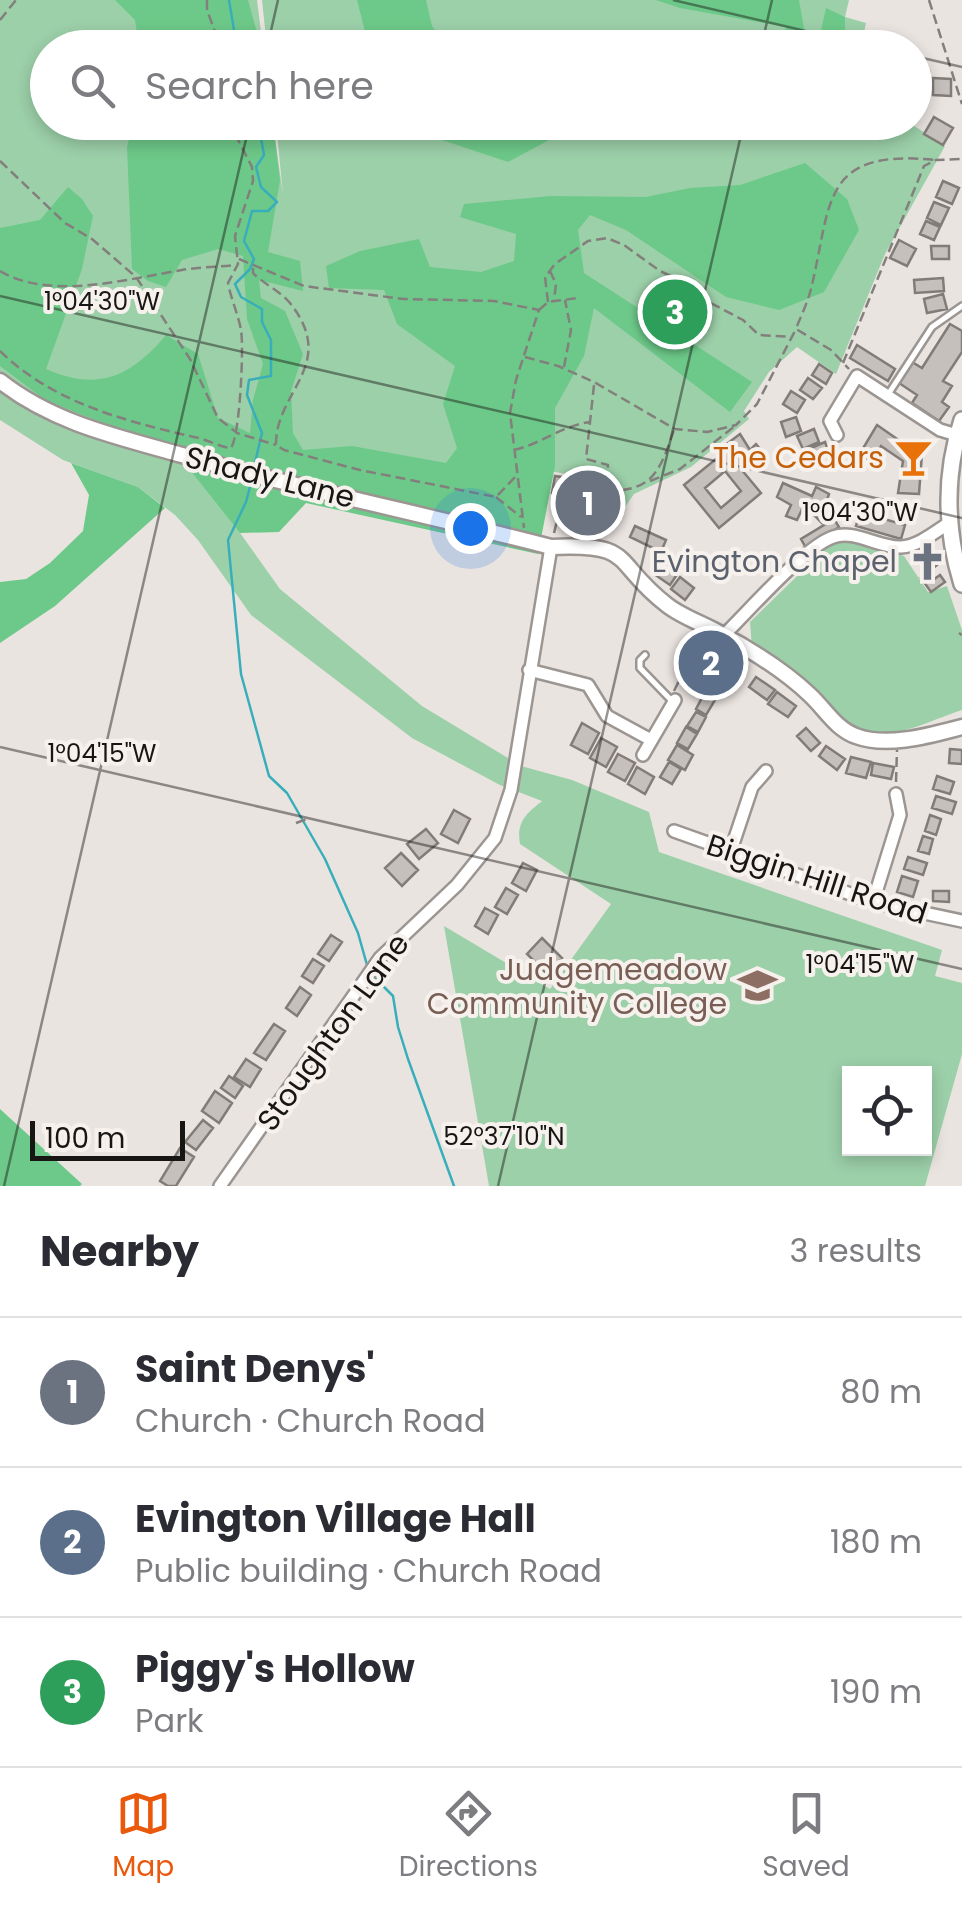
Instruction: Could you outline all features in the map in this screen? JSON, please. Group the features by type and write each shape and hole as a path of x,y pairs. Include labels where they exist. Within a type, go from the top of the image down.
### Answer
{"main road":[{"path":"960,428 948,480 949,523 962,584"}],"street":[{"path":"837,434 826,421 858,376 940,430 960,428"},
{"name":"Shady Lane","path":"0,381 39,408 68,421 240,472 551,547 601,547"},
{"path":"724,635 806,555 832,537 851,536 900,547 949,523"},
{"name":"Stoughton Lane","path":"220,1186 380,958 456,885 495,838 511,790 551,547"},
{"path":"601,547 624,559 667,605 724,635 801,687 842,730 865,739 896,739 962,727"},
{"path":"529,670 588,686 606,716 652,740"},
{"path":"643,755 674,701"},
{"path":"730,854 752,787 766,772"},
{"path":"873,902 900,815 896,794"},
{"name":"Biggin Hill Road","path":"674,831 873,902 962,921"}],"lane":[{"path":"888,395 932,327 962,306"},
{"path":"645,655 640,668 674,701"}],"path":[{"path":"0,20 16,0"},
{"path":"207,0 216,30"},
{"path":"929,0 962,104"},
{"path":"0,352 45,388 126,419 229,449 237,433 244,354 242,330 228,283 238,262 235,236 254,181 252,167 238,140"},
{"path":"607,490 630,490 680,469 756,404 796,329 810,290 823,220 836,188 850,173 867,164 962,158"},
{"path":"843,363 924,166 936,160"},
{"path":"0,161 65,223 92,239 136,277 190,359 218,418 237,433 360,470 496,497 522,518"},
{"path":"551,302 545,277 550,271 588,241 607,238 694,287 705,300 743,320 759,336 792,337"},
{"path":"0,271 17,281 34,284 108,284 238,262 304,286 404,299 494,300 539,310"},
{"path":"252,264 253,273 280,292 294,308 310,354 305,373 280,422 276,445"},
{"path":"550,271 556,284 551,302"},
{"path":"526,540 510,413 516,380 539,310 551,302 578,298"},
{"path":"564,368 571,330 566,300"},
{"path":"796,329 831,350 858,376"},
{"path":"525,357 594,382 674,429 706,432 736,425"},
{"path":"594,382 586,459 608,465 601,547"},
{"path":"513,450 532,446 572,425 591,422"},
{"path":"646,483 663,460 674,429"},
{"path":"496,497 516,476"},
{"path":"551,547 562,494"},
{"path":"558,515 576,531 593,528 605,518"},
{"path":"674,701 673,688 707,626"},
{"path":"896,739 896,794"},
{"path":"296,823 310,818"}],"green space":[{"path":"0,0 257,0 261,30 30,30 30,140 275,140 283,195 278,140 932,138 945,146 885,254 836,374 797,347 769,372 744,411 749,419 691,467 634,494 618,517 602,509 602,479 528,468 524,504 187,466 213,495 280,589 422,706 521,766 572,780 649,812 659,852 942,950 935,976 962,983 962,1054 925,1186 489,1186 444,926 550,989 611,904 520,844 524,819 542,801 500,785 412,738 251,615 198,540 175,515 138,487 63,460 0,420"},
{"path":"115,0 248,0 256,30 136,30 135,20"},
{"path":"262,0 849,0 845,17 866,23 865,30 265,30"},
{"path":"357,0 426,0 435,30 365,30"},
{"path":"656,0 799,0 804,30 785,30 786,27"},
{"path":"826,8 845,17 845,30 821,30"},
{"path":"129,140 275,140 280,181 268,252 300,261 303,291 259,280 261,298 285,311 303,354 291,391 293,433 303,450 352,446 446,463 457,448 443,404 455,366 397,324 384,290 329,288 326,266 360,251 419,239 430,267 481,272 514,261 516,234 460,217 464,204 551,196 646,197 690,188 740,185 805,163 847,199 859,230 824,292 779,310 726,297 626,230 590,215 578,230 584,273 752,382 730,412 594,308 584,356 555,408 555,466 538,554 306,503 279,532 240,533 187,466 120,430 45,400 0,366 0,228 40,220 68,187 93,216 82,269 46,369 81,379 112,376 140,361 166,335 198,354 218,418 250,433 253,400 263,364 247,319 243,256 218,249 182,260 166,287 148,281 132,269"},
{"path":"442,140 549,140 508,162"},
{"path":"71,463 138,487 165,508 55,606 0,643 0,582 26,579 50,563 83,531 89,495"},
{"path":"850,540 904,556 928,592 947,586 962,630 962,710 897,732 856,730 752,648 750,622 829,545"},
{"path":"0,1109 82,1184 0,1186"}],"building":[{"path":"933,78 951,79 951,96 933,95"},
{"path":"934,117 953,128 943,145 932,139"},
{"path":"943,181 959,188 952,204 936,197"},
{"path":"934,202 949,208 941,225 927,218"},
{"path":"926,221 940,227 934,240 920,234"},
{"path":"899,240 916,249 907,266 890,258"},
{"path":"931,246 949,246 949,259 932,259"},
{"path":"943,278 944,291 915,293 914,280"},
{"path":"943,294 947,309 927,313 924,299"},
{"path":"950,324 962,331 962,352 943,381 952,386 942,402 949,407 939,421 912,403 917,395 899,383 912,362 922,368"},
{"path":"857,345 895,369 888,381 850,358"},
{"path":"819,364 832,373 826,384 812,375"},
{"path":"808,378 822,388 813,399 800,390"},
{"path":"791,391 805,400 797,413 783,404"},
{"path":"796,417 801,431 786,437 781,422"},
{"path":"877,425 900,441 923,440 919,494 898,493 903,461 881,446 872,462 859,455"},
{"path":"814,429 819,442 803,449 797,436"},
{"path":"740,434 750,450 756,444 766,456 741,469 761,493 719,528 684,485 727,450 729,453 733,449 728,443","holes":["725,471 741,491 721,508 705,488"]},
{"path":"825,442 829,453 815,459 811,448"},
{"path":"555,476 575,479 573,487 577,488 578,481 604,486 599,514 593,512 590,527 579,525 582,510 575,509 577,494 552,493"},
{"path":"783,483 812,496 816,487 829,494 825,506 832,516 822,523 804,505 797,520 786,516 791,505 777,497"},
{"path":"860,512 905,525 901,539 856,526"},
{"path":"834,519 839,527 806,548 801,539"},
{"path":"635,526 666,540 661,552 630,537"},
{"name":"Evington Chapel","path":"926,550 937,565 928,572 916,557"},
{"path":"662,562 678,573 670,585 654,574"},
{"path":"928,573 933,580 940,575 945,582 931,592 921,578"},
{"path":"680,577 694,588 685,600 671,589"},
{"path":"708,647 726,656 718,670 723,677 718,684 695,671"},
{"path":"726,671 737,680 732,690 719,683"},
{"path":"756,677 775,690 767,700 749,687"},
{"path":"777,692 796,706 788,717 768,704"},
{"path":"704,694 715,700 706,715 696,709"},
{"path":"696,712 706,717 698,732 687,726"},
{"path":"582,723 599,733 588,754 571,745"},
{"path":"686,727 697,734 688,749 677,743"},
{"path":"806,728 820,743 811,751 797,736"},
{"path":"601,738 617,747 606,767 590,758"},
{"path":"677,745 693,755 685,770 668,760"},
{"path":"826,746 845,759 837,770 819,756"},
{"path":"950,749 962,750 962,764 949,763"},
{"path":"618,754 635,763 625,781 608,772"},
{"path":"851,757 871,762 866,778 846,773"},
{"path":"669,762 681,769 672,784 660,777"},
{"path":"873,763 894,767 891,779 871,775"},
{"path":"637,767 654,777 645,794 628,784"},
{"path":"937,776 954,782 950,794 933,789"},
{"path":"936,796 956,802 952,814 932,808"},
{"path":"454,810 470,819 458,843 441,834"},
{"path":"930,815 941,819 936,835 925,831"},
{"path":"426,829 438,843 419,859 407,844"},
{"path":"923,836 933,839 929,854 918,851"},
{"path":"401,853 418,870 402,886 385,868"},
{"path":"908,857 927,863 923,875 904,869"},
{"path":"523,863 537,870 526,891 512,883"},
{"path":"902,876 918,881 913,897 897,892"},
{"path":"506,888 518,895 507,914 495,907"},
{"path":"933,891 949,891 949,902 933,901"},
{"path":"485,908 498,915 488,934 475,926"},
{"path":"331,935 342,942 329,961 318,954"},
{"path":"542,938 562,958 547,974 527,954"},
{"path":"313,959 324,966 313,983 302,976"},
{"path":"300,987 311,995 297,1016 286,1008"},
{"path":"274,1024 285,1031 266,1060 254,1053"},
{"path":"246,1059 261,1069 250,1087 234,1077"},
{"path":"229,1076 243,1086 235,1098 221,1088"},
{"path":"215,1091 232,1103 219,1123 202,1111"},
{"path":"203,1120 213,1128 196,1150 185,1142"},
{"path":"180,1148 194,1157 176,1186 168,1186 160,1181"}],"waterway":[{"path":"229,0 234,30"},
{"path":"253,471 262,433 247,395 249,380 271,376 271,340 262,322 262,309 241,297 235,284 254,259 244,241 252,211 268,211 277,202 261,187 256,167 264,155 261,140"},
{"path":"252,479 228,540 241,674 269,776 287,793 325,859 358,933 367,965"},
{"path":"373,976 393,996 408,1059 454,1186"}],"place":[{"name":"Piggy's Hollow","path":"675,312"},
{"name":"The Cedars","path":"914,457"},
{"name":"Saint Denys'","path":"588,503"},
{"name":"Evington Chapel","path":"927,561"},
{"name":"Evington Village Hall","path":"711,663"},
{"name":"Judgemeadow Community College","path":"757,986"}]}
